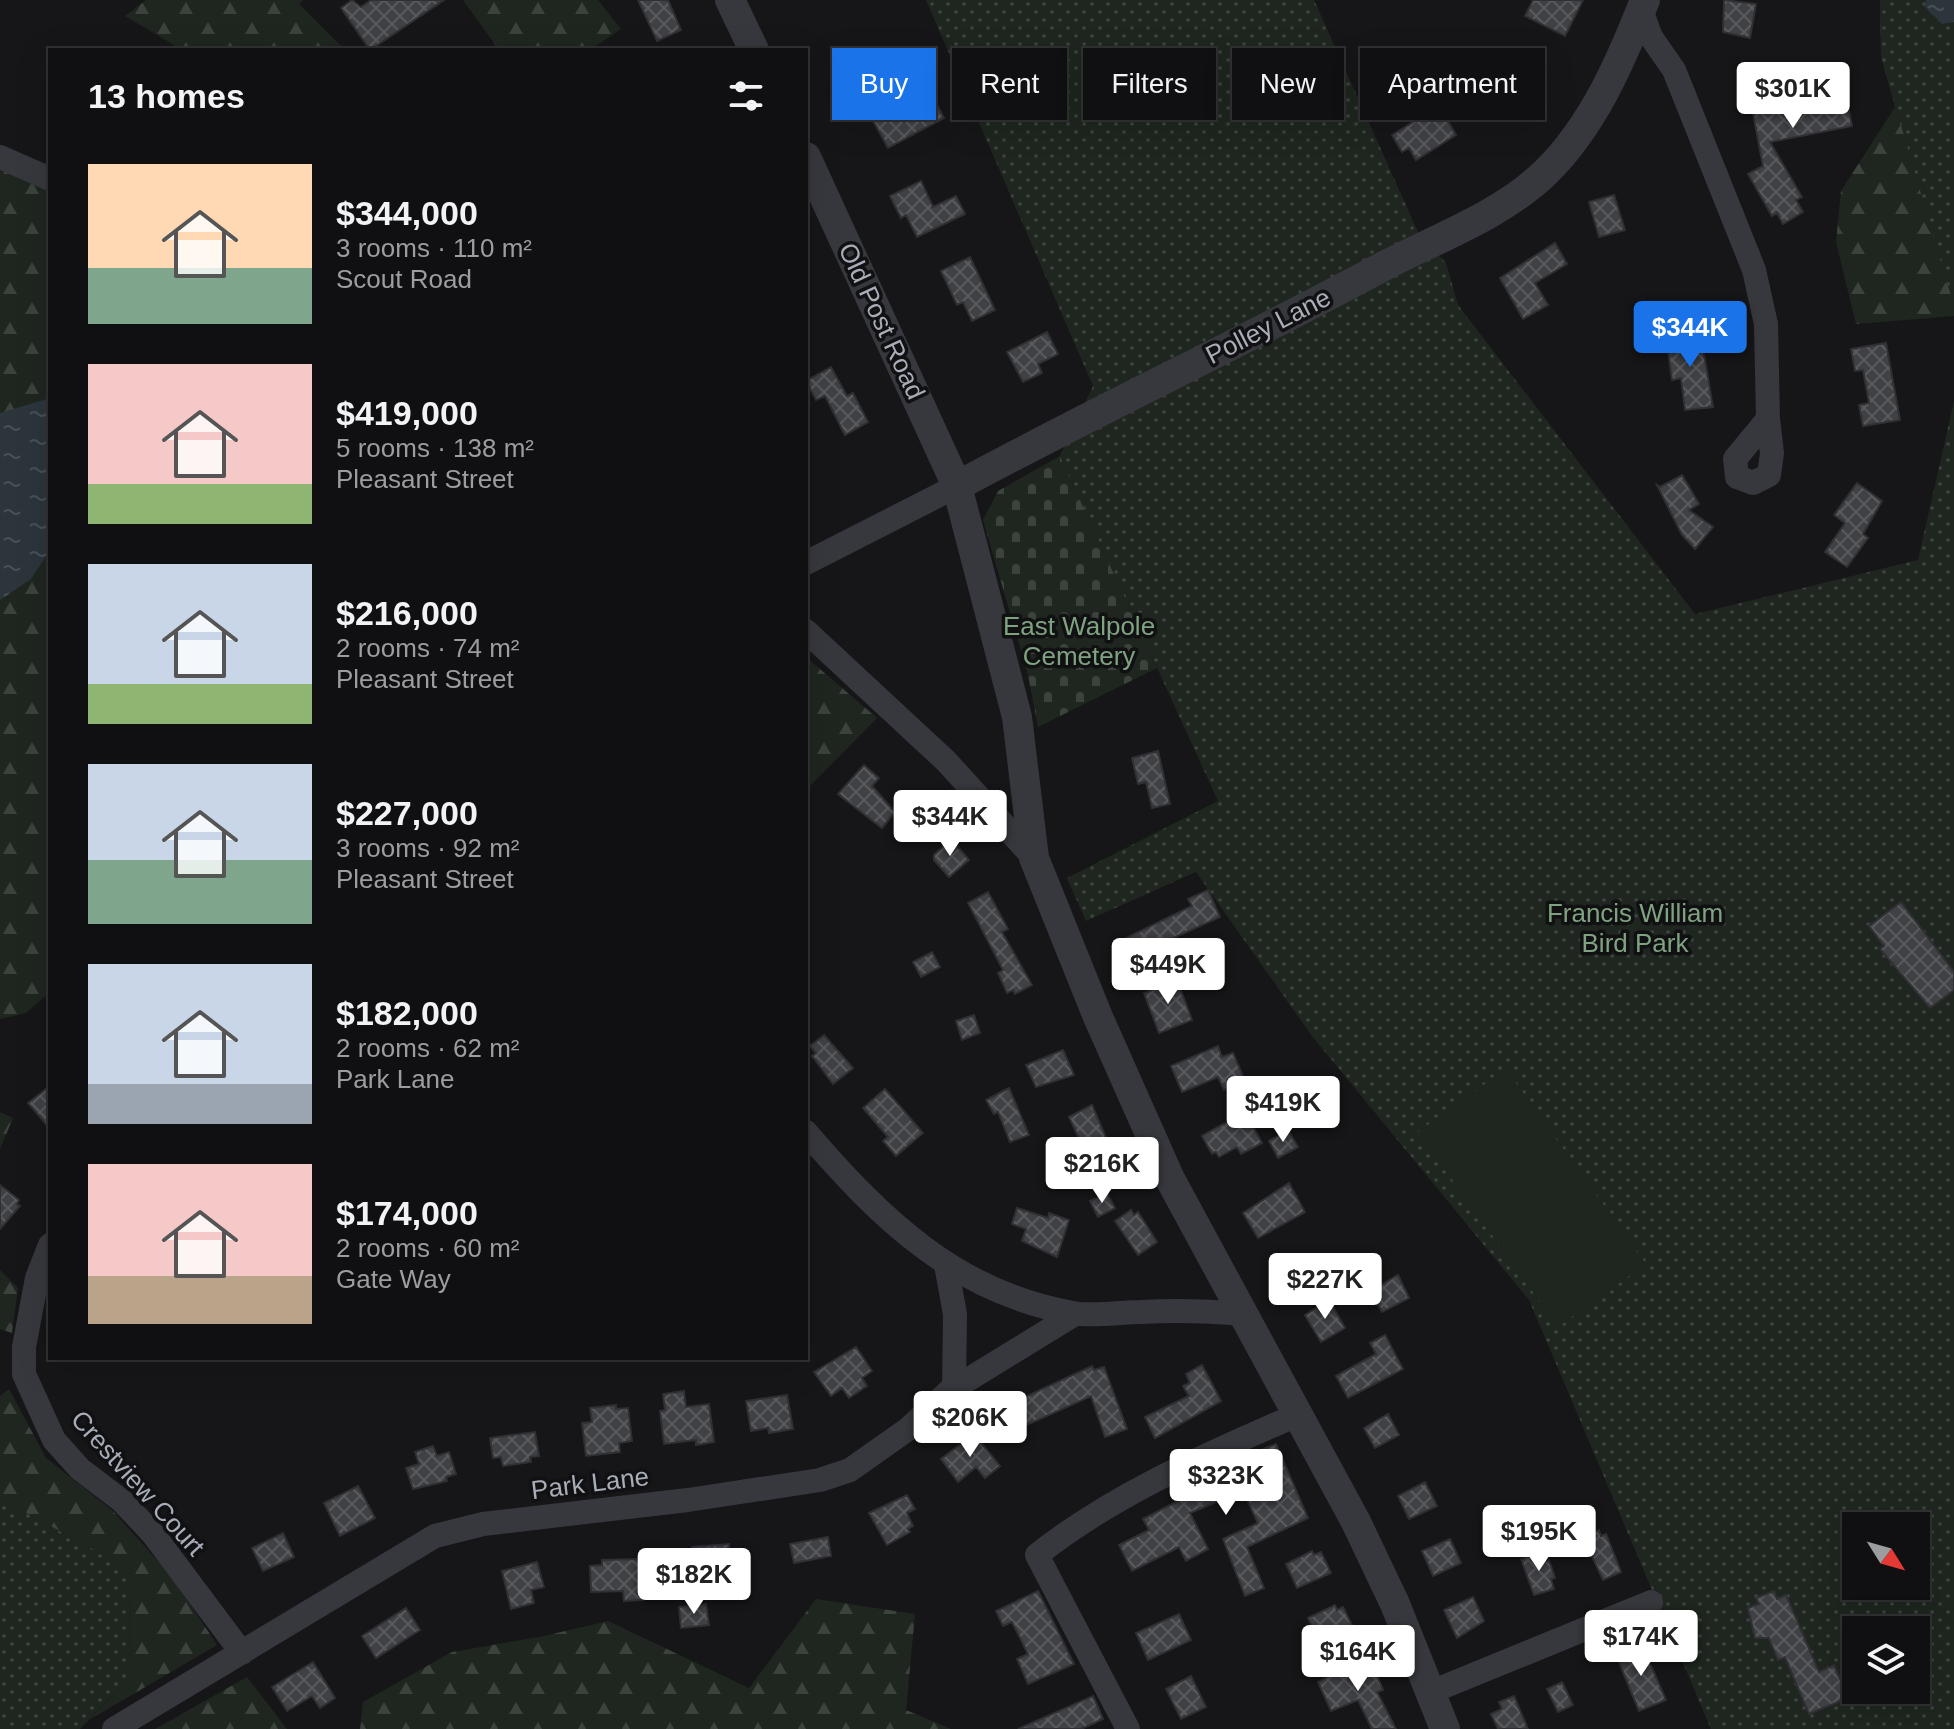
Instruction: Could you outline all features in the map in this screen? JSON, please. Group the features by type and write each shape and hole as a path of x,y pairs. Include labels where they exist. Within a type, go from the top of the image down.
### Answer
{"street":[{"path":"730,0 753,48"},
{"path":"1643,5 1651,37 1674,70 1754,270 1766,324 1768,419"},
{"name":"Polley Lane","path":"808,562 1122,397 1265,330 1504,204 1552,166 1592,115 1643,5"},
{"path":"0,157 48,178"},
{"name":"Old Post Road","path":"808,161 957,486 1017,717 1034,858 1098,1017 1170,1179 1356,1522 1445,1729"},
{"path":"808,633 946,761 1034,858"},
{"path":"808,1134 876,1210 914,1243 946,1265 986,1284 1075,1314 1190,1310 1244,1314"},
{"name":"Crestview Court","path":"48,1250 37,1278 24,1347 24,1374 54,1440 80,1469 122,1501 153,1534 242,1653"},
{"path":"946,1265 955,1314 954,1388"},
{"name":"Park Lane","path":"114,1729 435,1536 483,1524 820,1480 850,1470 908,1429 954,1388 1075,1314"},
{"path":"1128,1729 1037,1555 1068,1530 1171,1470 1299,1414"},
{"path":"1431,1692 1651,1602"}],"green space":[{"path":"146,0 303,0 299,4 343,48 179,48 125,16"},
{"path":"463,0 598,0 621,29 593,48 498,48"},
{"name":"Francis William Bird Park","path":"926,0 1314,0 1336,48 1232,48 1232,120 1344,120 1344,67 1360,103 1360,120 1368,120 1418,232 1446,263 1458,305 1695,614 1918,560 1954,401 1954,1729 1711,1729 1529,1300 1312,1036 1196,872 1086,921 1067,878 1218,801 1060,456 1093,386 978,120 1067,120 1067,48 952,48 952,60"},
{"path":"1880,0 1954,0 1954,316 1856,324 1836,242 1841,191 1895,107 1881,57"},
{"path":"1880,0 1954,0 1954,306 1881,57"},
{"path":"0,170 48,190 48,994 26,1013 0,1019"},
{"name":"East Walpole Cemetery","path":"1060,456 1157,668 1038,727 1028,675 983,520 998,491"},
{"path":"808,659 877,718 808,788"},
{"path":"1506,1069 1646,1264 1558,1327 1418,1132"},
{"path":"0,1112 13,1118 0,1149"},
{"path":"0,1270 18,1288 12,1333 0,1329"},
{"path":"9,1389 46,1458 113,1511 172,1577 217,1645 89,1720 129,1678 130,1569 0,1499 0,1396"},
{"path":"0,1499 130,1569 129,1678 80,1729 0,1729"},
{"path":"816,1599 915,1614 906,1710 951,1729 360,1729 363,1702 452,1652 608,1621 749,1688"},
{"path":"247,1677 287,1729 155,1729"}],"water":[{"path":"1926,0 1954,0 1954,22 1942,24 1925,7"},
{"path":"48,399 48,553 31,579 0,600 0,413"}],"building":[{"path":"352,0 361,7 371,0 444,0 373,48 369,48 341,8"},
{"path":"638,0 668,0 681,30 657,41"},
{"path":"1533,0 1583,0 1565,36 1525,16"},
{"path":"1724,0 1756,4 1750,38 1723,32"},
{"path":"1841,70 1852,126 1770,142 1802,197 1796,200 1803,212 1783,224 1777,213 1772,216 1748,174 1763,166 1748,87"},
{"path":"937,105 944,118 888,148 873,120 936,120"},
{"path":"1416,120 1447,120 1456,135 1416,160 1409,148 1402,152 1392,135"},
{"path":"921,181 933,207 956,196 965,214 917,237 906,215 901,218 890,196"},
{"path":"1614,195 1625,230 1599,237 1589,202"},
{"path":"1555,243 1567,264 1535,283 1548,305 1523,319 1500,278"},
{"path":"970,257 995,310 972,321 963,302 957,305 941,271"},
{"path":"1700,331 1713,407 1685,410 1681,378 1672,380 1666,335"},
{"path":"1047,332 1058,354 1038,364 1042,373 1023,382 1007,352"},
{"path":"1886,343 1900,420 1863,426 1859,405 1869,403 1863,370 1855,371 1851,349"},
{"path":"831,367 847,396 853,393 868,422 845,435 825,396 816,400 808,380"},
{"path":"1682,475 1699,504 1689,510 1713,527 1695,549 1682,535 1657,485 1660,487"},
{"path":"1857,483 1882,501 1863,534 1868,538 1847,567 1825,552 1845,523 1834,515"},
{"path":"1158,751 1170,804 1152,808 1146,782 1138,784 1132,758"},
{"path":"864,765 879,778 872,786 895,812 882,828 838,794"},
{"path":"951,839 969,860 949,877 934,860 934,855"},
{"path":"1208,890 1220,917 1173,938 1177,946 1133,965 1122,940 1192,906 1188,899"},
{"path":"988,892 1008,929 1002,932 1032,985 1015,994 1013,990 1007,993 998,973 1003,970 968,903"},
{"path":"1901,902 1954,972 1954,990 1930,1008 1880,949 1884,946 1869,926"},
{"path":"932,952 940,967 921,977 913,962"},
{"path":"1177,980 1192,1020 1159,1033 1144,993"},
{"path":"974,1015 980,1033 962,1040 956,1021"},
{"path":"824,1035 853,1068 833,1084 812,1056 816,1053 810,1046"},
{"path":"1218,1046 1222,1057 1233,1053 1245,1081 1224,1090 1218,1077 1182,1092 1171,1066"},
{"path":"1063,1050 1074,1075 1036,1087 1026,1065"},
{"path":"48,1088 48,1127 28,1103"},
{"path":"1009,1088 1029,1135 1010,1142 998,1112 994,1114 986,1100"},
{"path":"885,1089 923,1133 896,1156 883,1141 888,1137 863,1108"},
{"path":"1092,1105 1110,1147 1088,1158 1069,1117"},
{"path":"1245,1112 1262,1143 1241,1154 1237,1147 1219,1157 1216,1152 1212,1154 1202,1136"},
{"path":"1288,1130 1298,1147 1278,1158 1269,1141"},
{"path":"1289,1183 1305,1212 1258,1238 1243,1213"},
{"path":"0,1185 19,1200 17,1204 20,1206 0,1229"},
{"path":"1107,1193 1115,1208 1098,1217 1090,1201"},
{"path":"1017,1208 1048,1218 1049,1213 1069,1220 1057,1257 1022,1241 1026,1229 1012,1224"},
{"path":"1131,1210 1134,1215 1138,1212 1157,1242 1138,1255 1115,1221"},
{"path":"1398,1275 1409,1298 1382,1312 1371,1291"},
{"path":"1329,1300 1345,1328 1321,1342 1305,1315"},
{"path":"1385,1335 1403,1369 1348,1398 1336,1376 1376,1354 1370,1343"},
{"path":"856,1347 872,1371 862,1378 867,1386 849,1398 842,1388 831,1396 814,1372"},
{"path":"1202,1365 1221,1401 1155,1438 1145,1417 1189,1396 1183,1386 1190,1383 1186,1374"},
{"path":"1092,1366 1094,1370 1104,1367 1127,1429 1105,1437 1091,1396 1020,1428 1010,1404"},
{"path":"684,1391 686,1407 709,1404 714,1442 696,1445 696,1440 664,1444 660,1411 665,1410 663,1394"},
{"path":"787,1395 793,1429 769,1433 768,1428 751,1431 746,1401"},
{"path":"616,1405 616,1409 628,1408 632,1441 619,1443 620,1452 586,1456 582,1423 592,1422 590,1408"},
{"path":"1388,1414 1399,1435 1375,1448 1364,1428"},
{"path":"535,1432 539,1456 530,1457 531,1462 503,1466 501,1457 493,1458 490,1438"},
{"path":"974,1434 1000,1466 985,1478 976,1467 958,1482 941,1459"},
{"path":"1276,1444 1308,1518 1247,1547 1264,1588 1245,1596 1223,1539 1258,1523 1243,1491 1190,1513 1208,1549 1186,1561 1179,1547 1132,1571 1119,1545 1149,1530 1143,1519 1239,1470 1235,1461"},
{"path":"433,1446 437,1456 449,1452 456,1474 446,1477 447,1481 413,1489 406,1468 419,1464 415,1452"},
{"path":"1425,1482 1437,1506 1409,1519 1398,1496"},
{"path":"358,1486 375,1518 340,1536 324,1503"},
{"path":"907,1495 915,1509 907,1513 913,1526 908,1529 910,1532 887,1545 869,1513"},
{"path":"1599,1530 1601,1536 1606,1534 1621,1572 1603,1580 1583,1537"},
{"path":"283,1533 294,1557 263,1571 252,1548"},
{"path":"828,1537 831,1556 794,1563 790,1544"},
{"path":"1450,1539 1461,1563 1433,1576 1422,1551"},
{"path":"729,1544 731,1571 694,1574 692,1547"},
{"path":"1312,1551 1314,1555 1321,1552 1331,1573 1297,1588 1286,1564"},
{"path":"1540,1552 1543,1562 1549,1560 1555,1578 1551,1579 1554,1589 1534,1595 1521,1559"},
{"path":"641,1559 643,1600 624,1601 623,1591 591,1592 590,1566 602,1565 602,1560"},
{"path":"537,1562 544,1587 531,1590 534,1603 511,1609 502,1571"},
{"path":"1038,1591 1074,1664 1028,1684 1017,1659 1028,1654 1012,1622 1003,1626 996,1611"},
{"path":"1774,1591 1777,1599 1786,1595 1819,1672 1834,1665 1842,1684 1842,1700 1809,1714 1785,1657 1778,1660 1769,1638 1755,1638 1748,1608 1759,1604 1756,1598"},
{"path":"1473,1597 1484,1621 1457,1638 1444,1610"},
{"path":"706,1604 709,1625 681,1628 679,1607"},
{"path":"1335,1605 1337,1610 1343,1607 1352,1625 1319,1641 1308,1618"},
{"path":"406,1608 420,1630 376,1658 362,1636"},
{"path":"1179,1614 1191,1640 1148,1660 1136,1633"},
{"path":"1642,1645 1666,1700 1639,1711 1616,1655"},
{"path":"1371,1660 1383,1690 1377,1692 1396,1729 1372,1729 1358,1700 1331,1711 1318,1682 1350,1664 1352,1668"},
{"path":"313,1662 335,1698 320,1708 312,1696 287,1711 272,1687"},
{"path":"1191,1676 1206,1707 1181,1719 1166,1689"},
{"path":"1562,1682 1573,1705 1558,1712 1547,1689"},
{"path":"1093,1696 1103,1719 1081,1729 1018,1729"},
{"path":"1514,1696 1528,1729 1498,1729 1491,1714 1502,1709 1499,1702"}]}
